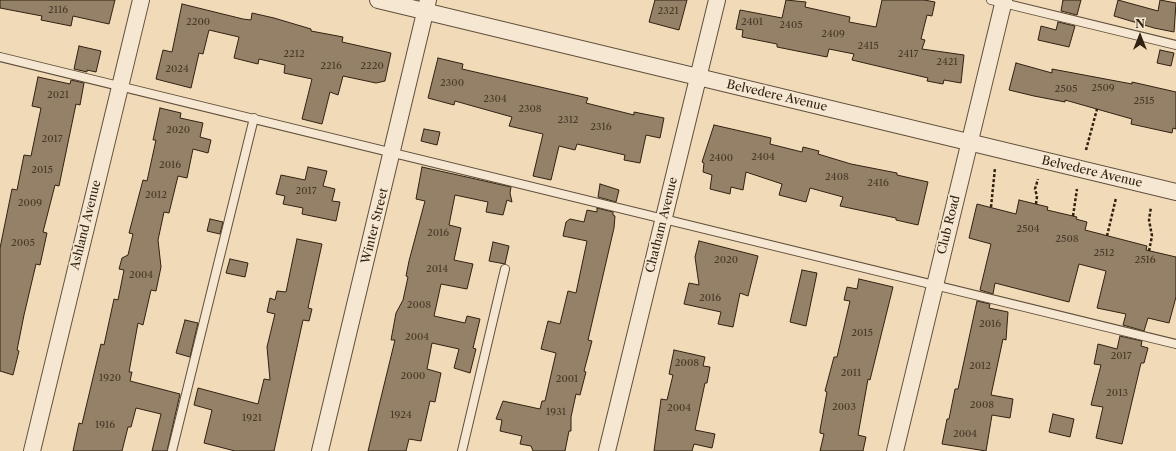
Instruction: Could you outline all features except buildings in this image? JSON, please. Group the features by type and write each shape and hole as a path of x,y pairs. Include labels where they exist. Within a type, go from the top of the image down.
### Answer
{"street":[{"name":"Ashland Avenue","path":"32,451 141,0"},
{"name":"Belvedere Avenue","path":"378,0 426,6 698,78 1176,192"},
{"name":"Chatham Avenue","path":"608,451 717,0"},
{"name":"Club Road","path":"895,451 969,142 1000,1"},
{"name":"Winter Street","path":"320,451 426,6"}],"lane":[{"path":"1000,1 1176,45"},
{"path":"0,57 1176,344"},
{"path":"172,451 254,118"},
{"path":"462,451 505,269"}],"path":[{"path":"1086,150 1097,109"},
{"path":"991,207 995,168"},
{"path":"1036,204 1037,196 1035,189 1038,179"},
{"path":"1073,216 1077,188"},
{"path":"1107,236 1116,198"},
{"path":"1149,251 1152,236 1149,220 1151,207"}]}
